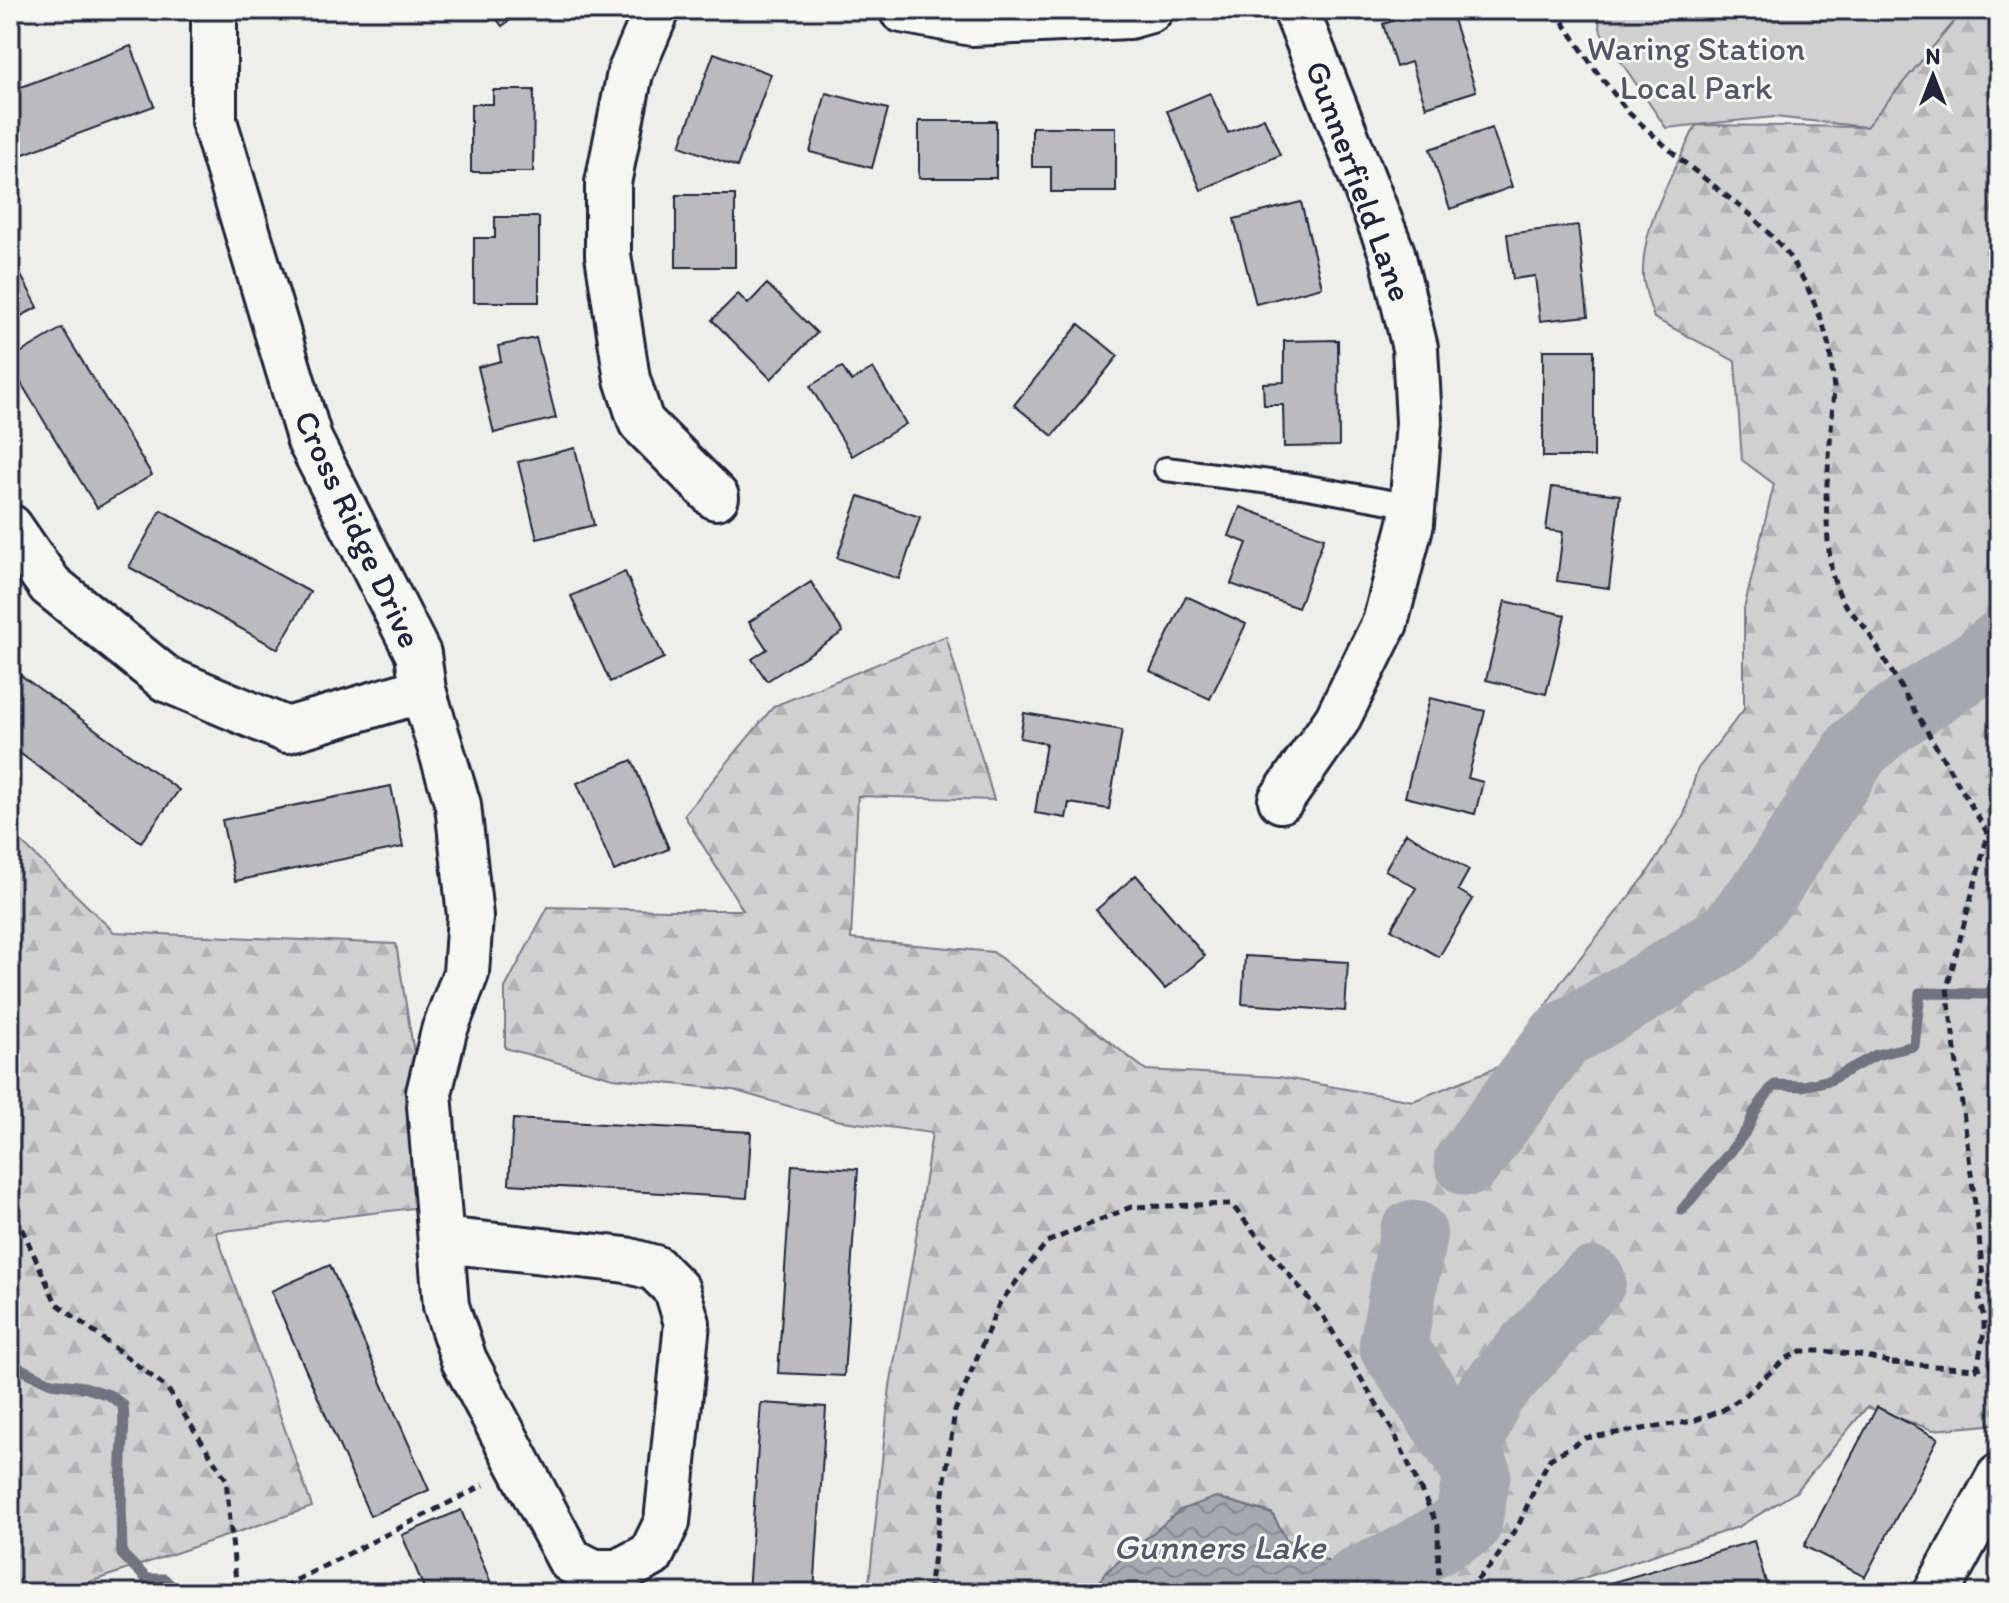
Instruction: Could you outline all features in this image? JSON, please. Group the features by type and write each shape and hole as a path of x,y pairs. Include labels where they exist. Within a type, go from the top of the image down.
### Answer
{"street":[{"name":"Cross Ridge Drive","path":"214,10 214,121 310,441 418,654 423,690 458,805 470,916 466,973 444,1031 429,1093 446,1306 464,1360 570,1560 594,1572 618,1572 651,1555 667,1522 687,1323 677,1290 655,1268 626,1260 442,1240"},
{"path":"657,10 630,73 608,183 608,255 627,379 641,422 716,497"},
{"path":"902,10 972,23 1129,16 1150,10"},
{"name":"Gunnerfield Lane","path":"1281,800 1337,720 1385,623 1411,523 1419,422 1415,348 1392,253 1296,10"},
{"path":"10,527 50,585 166,679 287,730 423,690"},
{"path":"1936,1593 1999,1477"}],"lane":[{"path":"1166,469 1302,486 1412,506"}],"path":[{"path":"1555,10 1629,113 1681,160 1751,215 1785,250 1806,284 1830,350 1834,389 1826,497 1832,575 1842,601 1867,630 1988,834 1947,988 1983,1277 1979,1298 1984,1332 1977,1369"},
{"path":"10,1203 56,1303 167,1388 226,1479 236,1592 245,1593"},
{"path":"930,1593 955,1411 999,1304 1047,1242 1131,1207 1231,1204 1323,1316 1393,1431 1438,1526 1439,1593"},
{"path":"1453,1593 1470,1587 1494,1562 1520,1522 1550,1459 1585,1438 1693,1421 1723,1410 1744,1396 1785,1359 1801,1351 1860,1355 1921,1366 1977,1369 1999,1363"},
{"path":"271,1593 520,1467"}],"green space":[{"name":"Waring Station Local Park","path":"1597,10 1964,10 1866,127 1774,117 1666,128 1601,32"},
{"path":"1953,10 1999,10 1999,1424 1933,1430 1867,1407 1796,1492 1738,1527 1538,1593 1386,1593 1286,1539 1272,1513 1216,1497 1150,1535 1104,1574 1094,1593 868,1593 890,1386 932,1133 836,1120 733,1090 613,1078 505,1048 505,988 548,907 743,910 684,815 774,706 946,636 994,800 858,796 851,939 993,952 1146,1070 1279,1077 1413,1101 1508,1063 1563,979 1644,878 1684,815 1697,770 1744,709 1744,609 1774,484 1742,460 1735,361 1654,318 1643,276 1644,257 1647,237 1661,198 1696,125 1866,127"},
{"path":"10,831 114,932 396,944 439,1205 216,1232 312,1507 57,1593 10,1593"}],"water":[{"name":"Gunners Lake","path":"1216,1497 1272,1514 1286,1539 1386,1593 1094,1593 1104,1574 1180,1510"}],"building":[{"path":"490,10 524,10 502,26"},
{"path":"1428,10 1450,10 1476,91 1426,107 1411,62 1396,67 1383,24"},
{"path":"131,46 154,106 21,155 10,127 10,91"},
{"path":"714,53 771,74 737,167 680,146"},
{"path":"493,90 534,90 533,172 471,172 471,104 493,104"},
{"path":"826,93 888,109 872,168 810,152"},
{"path":"1210,93 1228,133 1264,118 1280,155 1201,190 1167,111"},
{"path":"919,121 996,121 996,178 919,178"},
{"path":"1032,127 1116,127 1116,192 1051,192 1051,167 1032,167"},
{"path":"1492,128 1512,187 1450,209 1430,149"},
{"path":"676,195 735,195 735,267 676,267"},
{"path":"1301,202 1322,287 1256,304 1234,219"},
{"path":"495,217 539,217 539,302 474,302 474,238 495,238"},
{"path":"1578,225 1588,316 1540,321 1535,276 1513,279 1507,234"},
{"path":"10,255 38,307 10,322"},
{"path":"767,284 817,333 771,379 712,320 738,294 748,304"},
{"path":"1079,324 1118,356 1053,436 1014,405"},
{"path":"62,328 152,475 97,508 10,365 10,359"},
{"path":"536,338 556,418 494,433 478,367 501,361 498,346"},
{"path":"1338,340 1339,446 1284,447 1283,405 1264,405 1263,383 1284,382 1284,341"},
{"path":"1543,350 1594,350 1594,457 1543,457"},
{"path":"842,367 851,381 873,368 906,424 852,456 810,386"},
{"path":"575,448 594,525 537,539 518,462"},
{"path":"1552,487 1620,495 1609,588 1557,581 1563,532 1546,530"},
{"path":"859,496 920,517 899,579 837,558"},
{"path":"1240,507 1324,538 1298,608 1231,584 1247,543 1229,536"},
{"path":"161,510 310,592 278,649 129,567"},
{"path":"625,572 664,658 610,682 571,596"},
{"path":"811,582 843,632 767,681 752,659 767,649 749,622"},
{"path":"1186,596 1246,624 1210,699 1150,671"},
{"path":"1505,601 1565,615 1546,694 1486,680"},
{"path":"12,669 179,790 141,842 10,746"},
{"path":"1430,698 1485,711 1468,778 1483,782 1475,814 1405,797"},
{"path":"1024,713 1122,730 1109,809 1069,803 1066,818 1035,813 1046,743 1020,738"},
{"path":"632,760 669,849 614,871 577,783"},
{"path":"391,786 403,847 235,881 222,820"},
{"path":"1406,833 1469,870 1458,890 1473,899 1439,957 1391,929 1416,888 1385,870"},
{"path":"1136,875 1205,956 1165,989 1096,910"},
{"path":"1245,956 1348,962 1345,1011 1242,1004"},
{"path":"513,1119 751,1132 747,1198 509,1184"},
{"path":"792,1165 858,1169 844,1376 778,1373"},
{"path":"330,1265 429,1490 370,1516 271,1291"},
{"path":"761,1403 826,1407 814,1593 748,1593"},
{"path":"1877,1407 1938,1438 1865,1577 1804,1546"},
{"path":"461,1510 495,1593 426,1593 402,1535"},
{"path":"1754,1541 1769,1593 1576,1593"}],"waterway":[{"path":"1468,1162 1561,1037 1728,936 1769,886 1858,748 1889,721 1999,645"},
{"path":"1682,1210 1731,1151 1775,1085 1803,1086 1830,1080 1876,1055 1914,1046 1920,993 1987,994 1999,985"},
{"path":"1344,1593 1360,1579 1398,1563 1468,1523 1477,1472 1393,1346 1413,1234"},
{"path":"1465,1454 1490,1394 1592,1281"},
{"path":"10,1364 51,1383 84,1387 109,1395 123,1405 122,1554 147,1579 164,1579 178,1593"}]}
